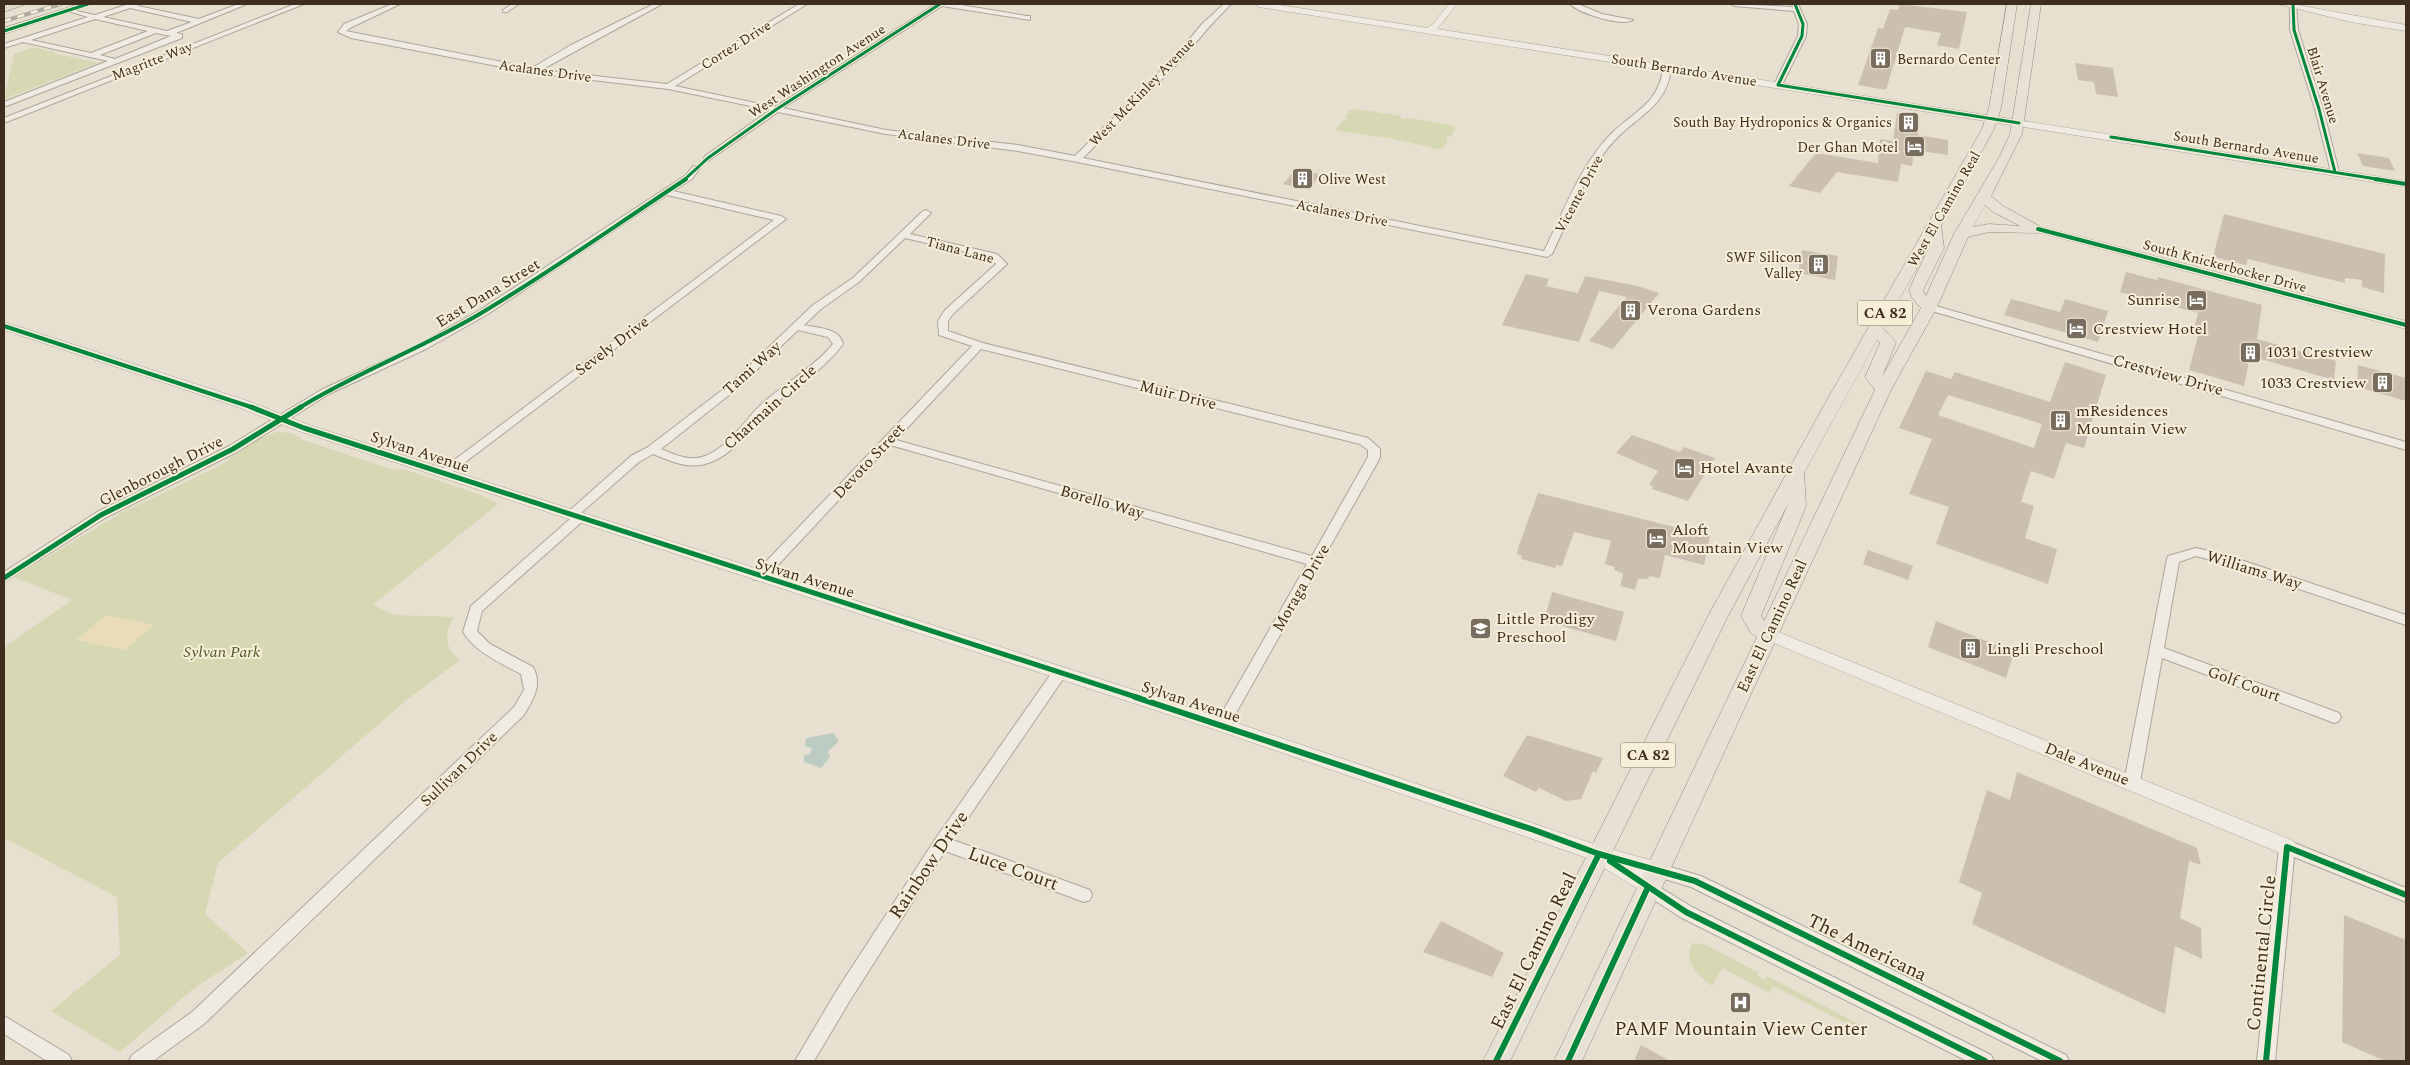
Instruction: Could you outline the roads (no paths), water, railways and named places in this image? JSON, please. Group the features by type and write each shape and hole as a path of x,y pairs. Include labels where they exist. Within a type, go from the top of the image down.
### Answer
{"highway":[{"path":"4,9 21,4"}],"main road":[{"path":"4,26 88,4"},
{"name":"West El Camino Real","path":"1835,400 1976,154 1992,118 2012,4"},
{"name":"West El Camino Real","path":"1958,240 2006,156 2019,123 2036,4"},
{"path":"4,31 73,7"},
{"path":"1983,196 1998,209 2038,229"},
{"path":"1930,307 1917,295 1916,290 1937,248 1934,226"},
{"path":"1958,240 1989,228 2038,229"},
{"name":"East El Camino Real","path":"1568,1061 1652,878 1883,390 1930,307 1958,240"},
{"path":"1875,330 1888,342 1873,377 1883,390"},
{"name":"East El Camino Real","path":"1496,1061 1704,643 1835,400"},
{"path":"1768,634 1754,622 1751,616 1798,506 1796,473"}],"street":[{"path":"4,46 137,4"},
{"path":"167,34 244,4"},
{"name":"Magritte Way","path":"4,120 188,46 205,42 301,4"},
{"name":"Acalanes Drive","path":"397,4 347,26 342,31 351,36 534,72 668,87 886,132 1018,148 1547,254"},
{"path":"505,11 516,4"},
{"path":"534,72 574,47 659,4"},
{"name":"Cortez Drive","path":"668,87 804,4"},
{"name":"West Washington Avenue","path":"708,158 776,109 940,4"},
{"path":"944,4 1027,18"},
{"name":"West McKinley Avenue","path":"1077,159 1182,54 1205,26 1228,4"},
{"name":"South Bernardo Avenue","path":"1259,4 2406,184"},
{"path":"1429,30 1436,26 1453,4"},
{"path":"1573,4 1596,16 1615,20 1629,20"},
{"path":"1734,4 1795,6 1803,24 1802,36 1778,85"},
{"path":"2282,4 2350,19 2406,28"},
{"name":"Blair Avenue","path":"2293,5 2294,30 2320,109 2336,172"},
{"path":"129,6 199,21"},
{"path":"73,7 94,17 205,42"},
{"path":"91,56 155,31"},
{"path":"4,105 179,36"},
{"path":"23,40 138,66"},
{"name":"Vicente Drive","path":"1547,254 1599,154 1611,139 1653,104 1667,73 1667,68"},
{"name":"East Dana Street","path":"280,420 325,392 422,346 484,312 689,177 696,168"},
{"name":"Sevely Drive","path":"443,473 781,219 666,192"},
{"name":"Tami Way","path":"576,516 635,459 652,450 734,386 827,299 856,280 926,213"},
{"name":"South Knickerbocker Drive","path":"2038,229 2406,325"},
{"name":"Tiana Lane","path":"904,235 994,256 1000,260 1002,264 982,284 962,299 943,320 943,333 979,345"},
{"name":"Crestview Drive","path":"1930,307 2406,446"},
{"name":"Sylvan Avenue","path":"4,326 199,390 280,420 1222,724 1534,830 1599,854 1652,878"},
{"name":"Charmain Circle","path":"652,450 690,463 712,459 718,454 744,432 761,411 828,356 838,344 837,338 832,335 798,327"},
{"name":"Devoto Street","path":"759,576 979,345"},
{"name":"Muir Drive","path":"979,345 1364,441 1374,449"},
{"name":"Glenborough Drive","path":"4,578 101,515 233,449 280,420"},
{"name":"Borello Way","path":"888,441 1316,562"},
{"name":"Moraga Drive","path":"1222,724 1370,465 1374,457 1374,449"},
{"name":"Sullivan Drive","path":"138,1061 198,1018 519,711 531,690 528,670 485,648 470,632 476,609 576,516"},
{"name":"Williams Way","path":"2132,782 2173,558 2196,552 2226,559 2406,620"},
{"name":"Dale Avenue","path":"1768,634 2406,895"},
{"name":"Golf Court","path":"2155,650 2334,717"},
{"name":"Rainbow Drive","path":"804,1061 842,996 942,843 1060,672"},
{"name":"Luce Court","path":"942,843 1084,895"},
{"name":"Continental Circle","path":"2266,1061 2287,847"},
{"path":"1652,878 1686,912 1985,1061"},
{"name":"The Americana","path":"1652,878 1695,881 2060,1061"},
{"path":"4,1024 63,1061"}],"railway":[{"path":"4,21 61,4"}],"place":[{"name":"Bernardo Center","path":"1881,59"},
{"name":"South Bay Hydroponics & Organics","path":"1908,122"},
{"name":"Der Ghan Motel","path":"1914,147"},
{"name":"Olive West","path":"1302,179"},
{"name":"SWF Silicon Valley","path":"1818,265"},
{"name":"Sunrise","path":"2196,300"},
{"name":"Verona Gardens","path":"1631,310"},
{"name":"Crestview Hotel","path":"2077,329"},
{"name":"1031 Crestview","path":"2250,352"},
{"name":"1033 Crestview","path":"2382,383"},
{"name":"mResidences Mountain View","path":"2060,420"},
{"name":"Hotel Avante","path":"1684,468"},
{"name":"Aloft Mountain View","path":"1656,539"},
{"name":"Little Prodigy Preschool","path":"1480,628"},
{"name":"Lingli Preschool","path":"1971,649"},
{"name":"PAMF Mountain View Center","path":"1741,1003"}],"park label":[{"name":"Sylvan Park","path":"222,652"}]}
